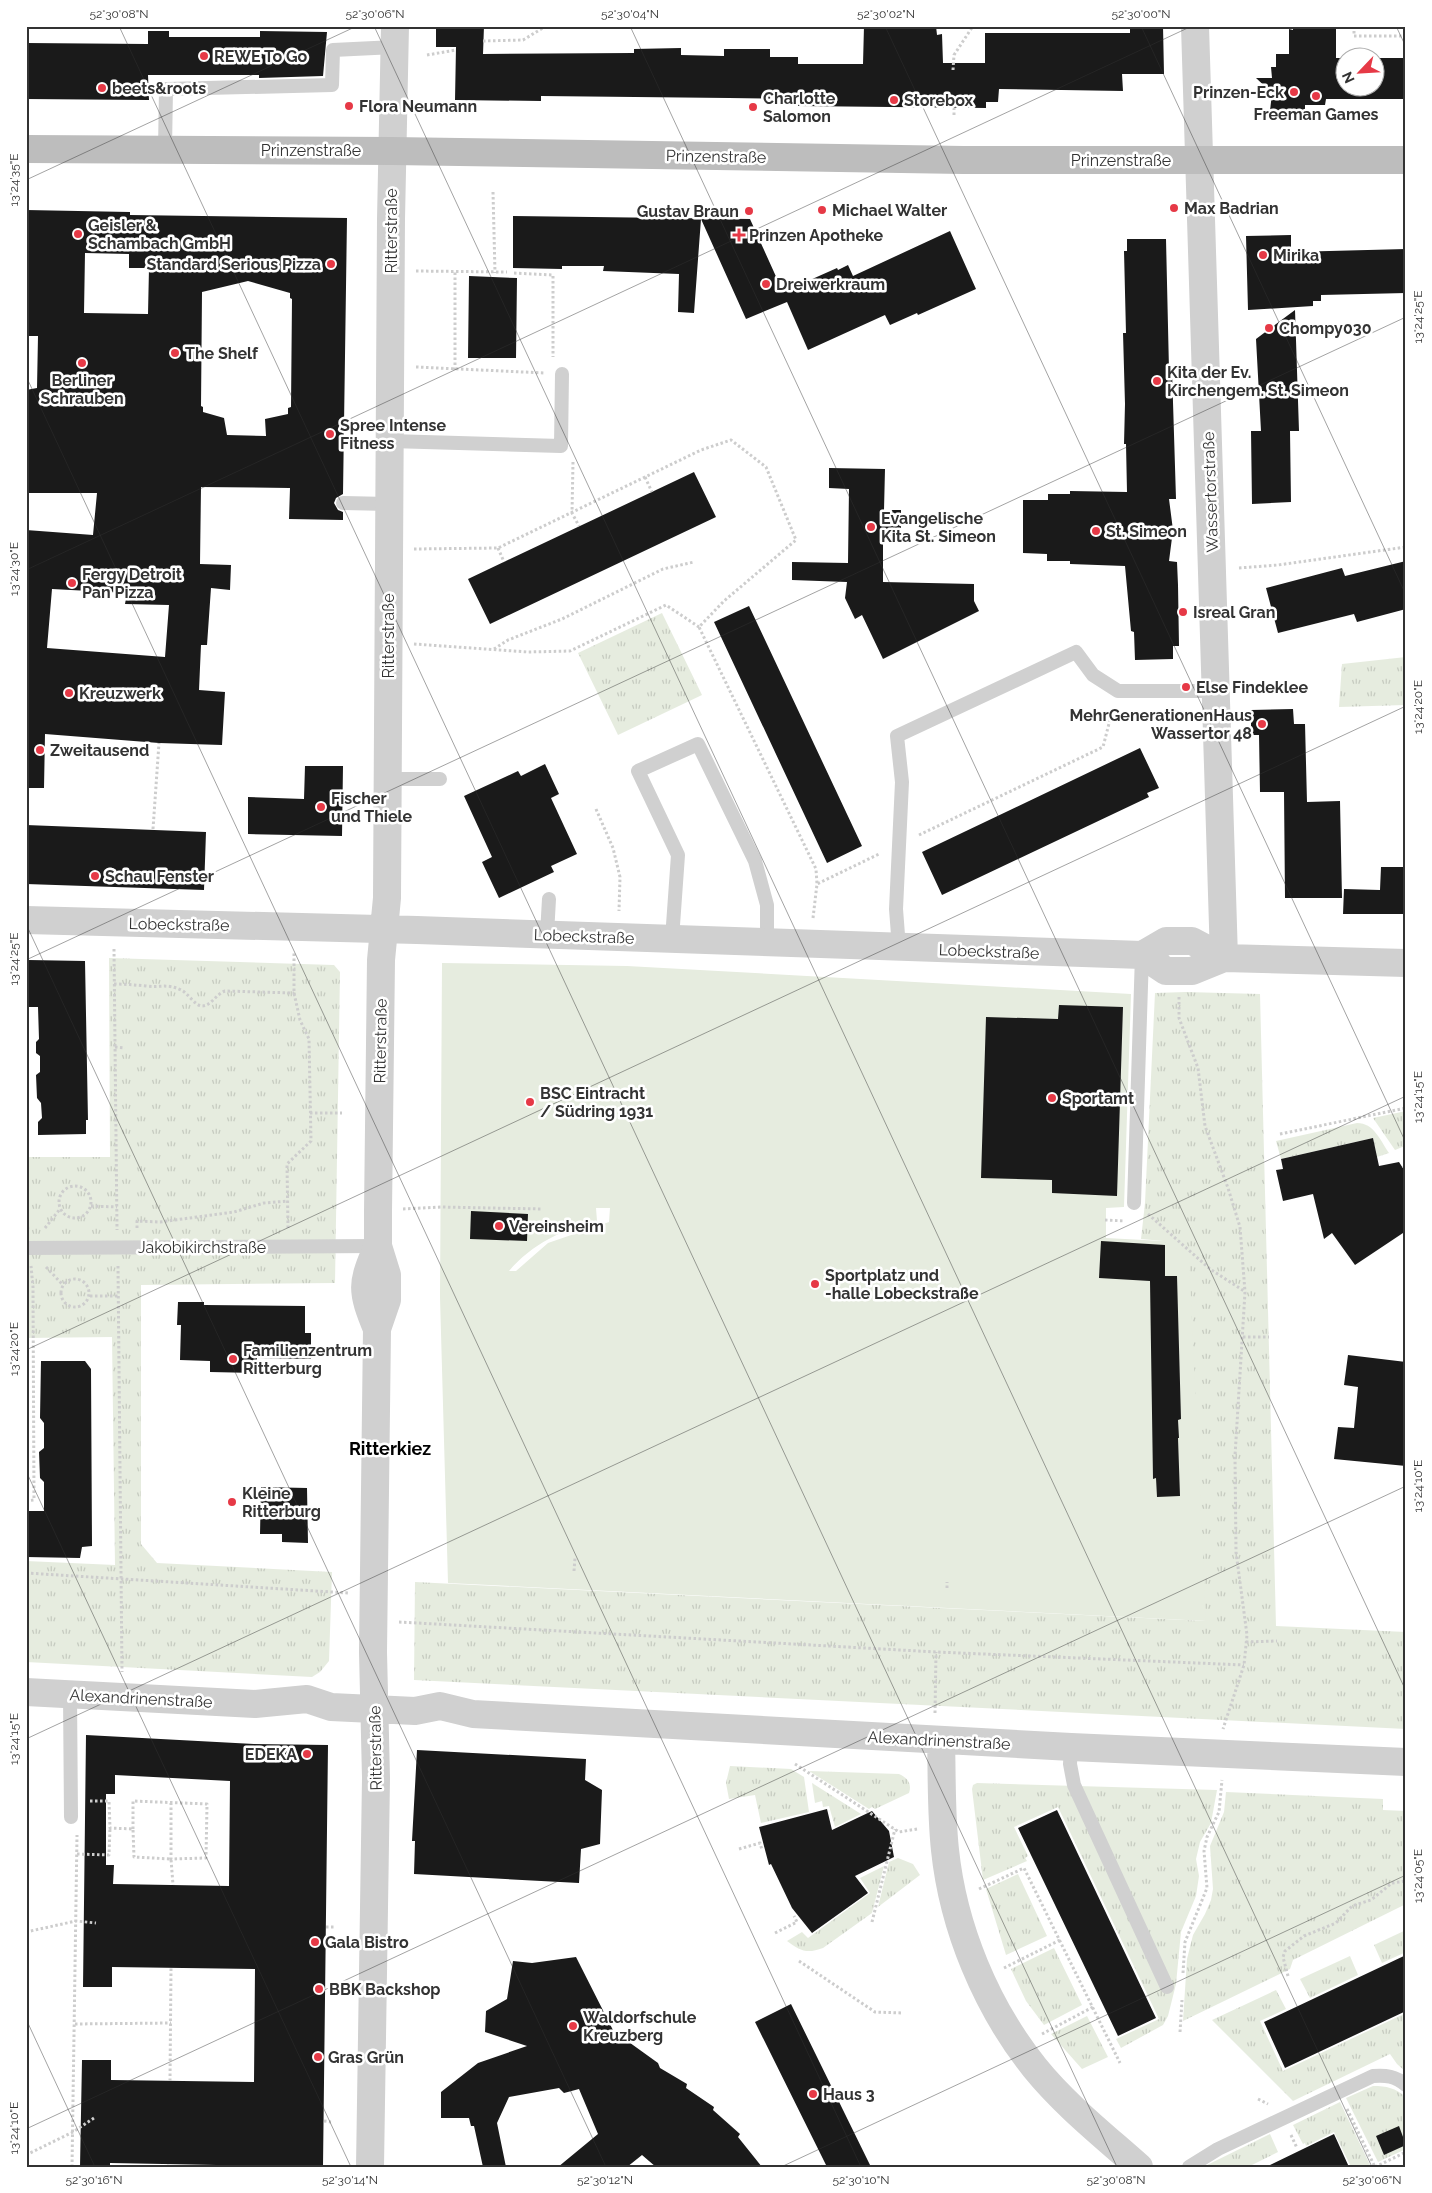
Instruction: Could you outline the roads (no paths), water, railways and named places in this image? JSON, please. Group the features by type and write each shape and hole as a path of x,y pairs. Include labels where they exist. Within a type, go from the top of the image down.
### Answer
{"main road":[{"name":"Prinzenstraße","path":"26,149 392,151 963,160 1406,160"}],"street":[{"name":"Wassertorstraße","path":"1196,26 1198,159 1217,691 1224,958"},
{"name":"Ritterstraße","path":"370,2167 376,1778 373,1621 377,1329 365,1300 365,1275 378,1246 381,960 387,898 387,643 395,36"},
{"name":"Lobeckstraße","path":"26,920 547,934 767,944 1142,955"},
{"path":"1142,955 1166,971 1192,971 1224,958 1406,963"},
{"name":"Alexandrinenstraße","path":"26,1692 255,1704 299,1713 310,1713 331,1707 415,1711 440,1706 473,1714 1071,1747 1406,1762"},
{"path":"941,1740 943,1824 946,1858 954,1901 969,1950 982,1979 1019,2047 1067,2102 1139,2167"}],"lane":[{"path":"165,149 166,89 332,85 333,50 395,36"},
{"path":"390,441 561,446 558,373"},
{"path":"343,503 389,504"},
{"path":"899,948 896,909 902,782 897,736 1076,652 1093,676 1118,691 1217,691"},
{"path":"672,939 678,855 638,771 698,744 755,861 767,905 767,944"},
{"path":"387,780 440,779"},
{"path":"547,934 549,899"},
{"path":"1134,1203 1142,955"},
{"name":"Jakobikirchstraße","path":"28,1248 378,1246"},
{"path":"70,1695 74,1822"},
{"path":"1071,1747 1070,1764 1074,1785 1168,1987"},
{"path":"1189,2167 1218,2149 1373,2076 1388,2075 1400,2080 1406,2086"}],"place":[{"name":"REWE To Go","path":"204,56"},
{"name":"beets&roots","path":"102,88"},
{"name":"Prinzen-Eck","path":"1294,92"},
{"name":"Freeman Games","path":"1316,96"},
{"name":"Storebox","path":"894,100"},
{"name":"Flora Neumann","path":"349,106"},
{"name":"Charlotte Salomon","path":"753,107"},
{"name":"Max Badrian","path":"1174,208"},
{"name":"Michael Walter","path":"822,210"},
{"name":"Gustav Braun","path":"749,211"},
{"name":"Geisler & Schambach GmbH","path":"78,234"},
{"name":"Prinzen Apotheke","path":"739,235"},
{"name":"Mirika","path":"1263,255"},
{"name":"Standard Serious Pizza","path":"331,264"},
{"name":"Dreiwerkraum","path":"766,284"},
{"name":"Chompy030","path":"1269,328"},
{"name":"The Shelf","path":"175,353"},
{"name":"Berliner Schrauben","path":"82,363"},
{"name":"Kita der Ev. Kirchengem. St. Simeon","path":"1157,381"},
{"name":"Spree Intense Fitness","path":"330,434"},
{"name":"Evangelische Kita St. Simeon","path":"871,527"},
{"name":"St. Simeon","path":"1096,531"},
{"name":"Fergy Detroit Pan Pizza","path":"72,583"},
{"name":"Isreal Gran","path":"1183,612"},
{"name":"Else Findeklee","path":"1186,687"},
{"name":"Kreuzwerk","path":"69,693"},
{"name":"MehrGenerationenHaus Wassertor 48","path":"1262,724"},
{"name":"Zweitausend","path":"40,750"},
{"name":"Fischer und Thiele","path":"321,807"},
{"name":"Schau Fenster","path":"95,876"},
{"name":"Sportamt","path":"1052,1098"},
{"name":"BSC Eintracht / Südring 1931","path":"530,1102"},
{"name":"Vereinsheim","path":"499,1226"},
{"name":"Sportplatz und -halle Lobeckstraße","path":"815,1284"},
{"name":"Familienzentrum Ritterburg","path":"233,1359"},
{"name":"Kleine Ritterburg","path":"232,1502"},
{"name":"EDEKA","path":"307,1754"},
{"name":"Gala Bistro","path":"315,1942"},
{"name":"BBK Backshop","path":"319,1989"},
{"name":"Waldorfschule Kreuzberg","path":"573,2026"},
{"name":"Gras Grün","path":"318,2057"},
{"name":"Haus 3","path":"813,2094"}],"district":[{"name":"Ritterkiez","path":"390,1449"}]}
